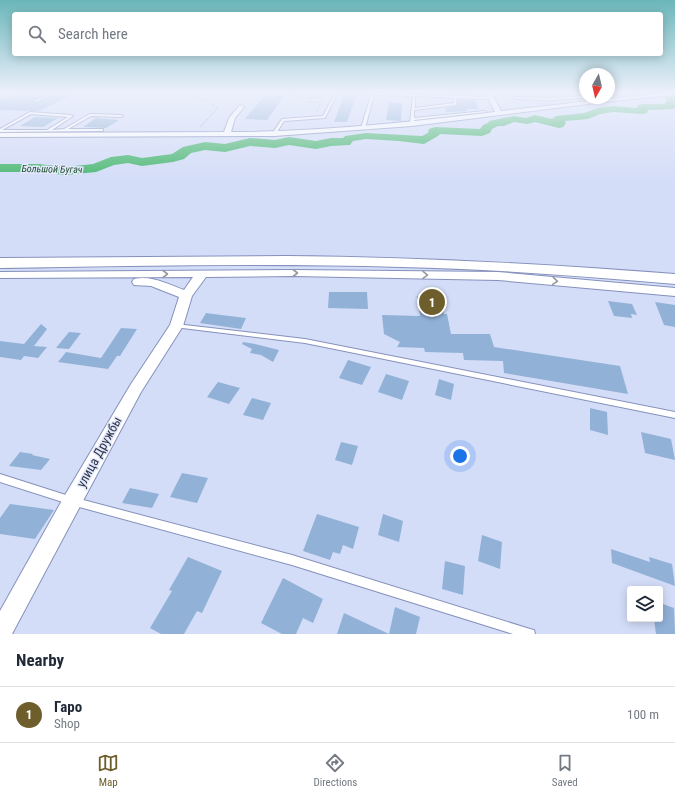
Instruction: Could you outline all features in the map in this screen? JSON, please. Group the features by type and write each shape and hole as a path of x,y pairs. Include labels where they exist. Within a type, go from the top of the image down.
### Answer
{"main road":[{"path":"0,254 318,251 445,254 675,270"},
{"path":"0,263 317,260 442,263 569,270 675,280"}],"street":[{"path":"227,135 231,123"},
{"path":"0,135 274,134 363,128 408,123"},
{"path":"0,274 294,273 498,276 675,292"},
{"name":"улица Дружбы","path":"0,634 72,501 136,388 176,326 186,295 202,274"},
{"path":"0,282 152,282 186,295"}],"lane":[{"path":"0,130 14,123"},
{"path":"47,131 60,123"},
{"path":"65,130 77,123"},
{"path":"274,134 281,123"},
{"path":"363,128 364,123"},
{"path":"0,130 102,130 99,135"},
{"path":"176,326 305,341 675,414"},
{"path":"0,478 72,501 292,560 530,634"}],"path":[{"path":"199,128 204,123"}],"building":[{"path":"26,123 50,123 43,127 20,126"},
{"path":"89,123 115,123 106,128 83,127"},
{"path":"329,292 367,292 368,309 328,308"},
{"path":"417,296 441,297 444,314 447,314 451,334 490,334 494,347 620,366 628,394 504,373 503,361 464,360 463,353 425,352 424,348 397,347 400,342 384,334 382,315 420,316"},
{"path":"608,301 632,304 637,315 631,314 632,318 614,316"},
{"path":"655,302 675,305 675,327 664,325"},
{"path":"206,313 246,318 241,329 200,323"},
{"path":"41,324 47,329 34,346 47,347 38,358 24,356 21,360 0,357 0,341 24,344"},
{"path":"121,328 137,329 120,356 117,356 108,369 58,362 66,352 101,358"},
{"path":"69,332 81,333 69,349 56,348"},
{"path":"243,342 279,350 273,362 261,355 250,353 252,349 242,344"},
{"path":"348,360 371,367 362,385 339,378"},
{"path":"386,374 409,381 402,400 378,392"},
{"path":"439,379 454,384 451,400 435,395"},
{"path":"218,382 240,388 229,404 207,397"},
{"path":"252,398 271,403 263,420 243,415"},
{"path":"590,408 607,412 608,435 590,430"},
{"path":"641,432 671,439 675,460 645,453"},
{"path":"341,442 358,446 352,465 335,460"},
{"path":"20,452 50,459 41,470 9,466"},
{"path":"182,473 208,478 197,503 170,497"},
{"path":"130,488 159,494 152,508 122,503"},
{"path":"10,504 54,510 35,539 0,534 0,518"},
{"path":"317,514 359,527 353,549 343,545 340,554 333,552 330,560 303,551"},
{"path":"383,514 403,521 399,542 378,535"},
{"path":"482,535 502,542 500,569 478,561"},
{"path":"611,549 650,562 649,557 672,564 675,586 612,563"},
{"path":"188,557 222,571 202,613 197,611 184,634 161,634 150,628 172,591 169,590"},
{"path":"445,561 465,566 463,595 442,589"},
{"path":"283,578 323,599 313,623 303,618 296,634 282,634 261,623"},
{"path":"663,604 674,608 675,634 656,634 654,622 663,622"},
{"path":"395,607 420,617 416,634 389,634"},
{"path":"344,613 389,634 337,634"}],"waterway":[{"name":"Большой Бугач","path":"0,168 39,168 65,171 96,168 111,161 128,159 142,162 173,158 180,156 187,150 205,146 225,148 250,142 275,144 289,141 316,145 331,142 346,142 349,138 366,136 399,137 424,140 434,134 433,131 435,130 482,133 486,131 487,127 493,125 493,123 503,123"},
{"name":"Большой Бугач","path":"551,123 559,125 560,123"}],"place":[{"name":"Гаро","path":"432,302"}]}
